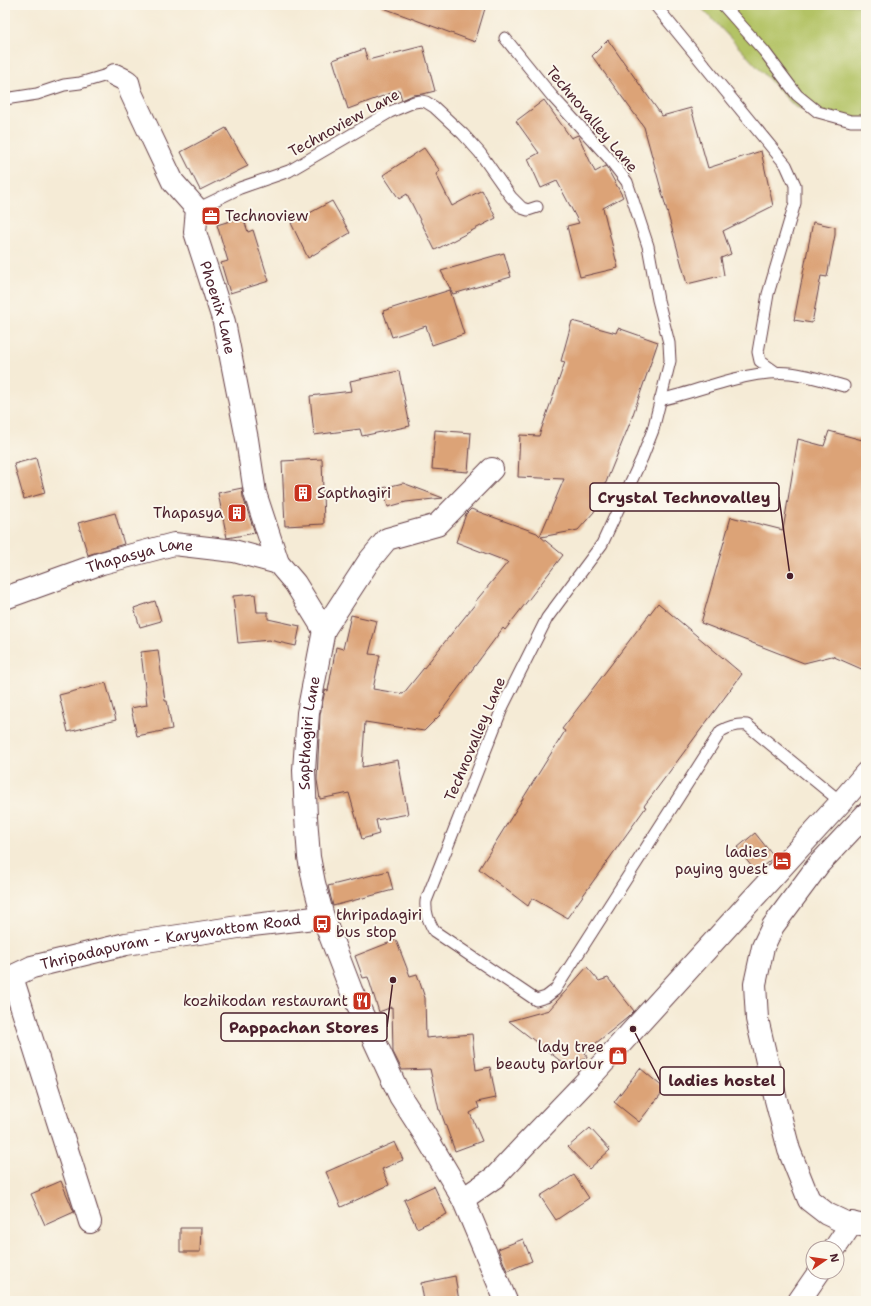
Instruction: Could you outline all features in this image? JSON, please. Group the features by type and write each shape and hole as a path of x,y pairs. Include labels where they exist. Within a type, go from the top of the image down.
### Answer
{"street":[{"path":"115,75 128,82 142,118 173,182 197,209"},
{"name":"Phoenix Lane","path":"197,209 195,232 224,322 239,395 256,493 278,563"},
{"path":"278,563 295,583 324,630 369,561 387,540 437,525 492,469"},
{"name":"Thapasya Lane","path":"5,598 102,563 174,544 234,551 278,563"},
{"name":"Sapthagiri Lane","path":"323,917 309,857 304,770 308,713 324,630"},
{"path":"463,1199 495,1177 594,1073 841,802 866,772"},
{"path":"843,1240 859,1225 827,1214 809,1200 789,1150 757,1019 755,984 763,947 773,926 819,864 866,814"},
{"path":"323,917 351,990 400,1096 428,1138 463,1199 506,1301"},
{"name":"Thripadapuram - Karyavattom Road","path":"8,978 32,967 126,944 245,926 323,917"},
{"path":"8,978 90,1222"},
{"path":"799,1301 813,1280"}],"lane":[{"path":"655,5 786,165 795,185 795,203 768,294 758,352 760,361 777,373"},
{"path":"723,5 764,51 796,95 818,112 851,121 866,122"},
{"name":"Technovalley Lane","path":"505,38 552,96 607,156 627,182 648,246 658,300 669,343 670,361 653,430 602,544 547,618 503,706 426,901 425,912 429,922 434,931 536,1000 546,997 555,990 721,731 730,726 740,724 747,725 841,802"},
{"path":"5,99 37,94 64,85 80,83 107,75 115,75"},
{"name":"Technoview Lane","path":"197,209 240,188 289,171 384,115 414,102 421,101 434,107 480,153 511,197 522,208 528,210 537,207"},
{"path":"660,400 680,396 703,387 764,373 790,373 816,378 844,386"}],"green space":[{"path":"699,5 866,5 866,121 795,107"}],"building":[{"path":"381,5 486,5 475,42 381,7"},
{"path":"608,40 662,116 691,108 708,168 761,151 773,206 723,231 731,254 721,258 724,275 687,284 644,127 592,56"},
{"path":"423,46 435,91 413,95 402,100 399,90 348,109 333,60 364,49 368,60"},
{"path":"544,100 571,138 578,135 595,172 606,166 623,197 603,208 618,268 580,277 567,226 579,223 557,181 541,188 528,159 539,153 516,121"},
{"path":"226,128 248,166 200,190 181,152"},
{"path":"424,148 440,171 436,174 452,206 482,190 496,218 435,250 407,194 399,199 383,175"},
{"path":"332,201 350,233 308,258 291,223"},
{"path":"243,217 248,232 253,230 269,281 230,293 221,263 228,261 217,225"},
{"path":"813,222 835,227 835,235 827,277 821,276 812,323 794,320"},
{"path":"504,253 511,277 453,294 441,271"},
{"path":"450,290 464,334 432,345 426,326 392,337 383,311"},
{"path":"572,321 616,333 618,328 658,342 630,423 594,512 578,530 541,537 563,555 505,630 503,628 440,713 441,714 424,731 365,722 362,767 398,760 408,814 376,820 379,834 362,839 349,793 320,799 317,780 320,715 325,690 328,691 336,647 343,649 351,615 377,621 369,654 380,655 373,689 403,694 508,562 456,542 466,514 471,509 537,533 540,536 564,479 518,477 520,435 539,436 565,362 561,361"},
{"path":"399,371 410,426 362,436 360,429 314,435 310,396 352,391 350,381"},
{"path":"435,430 471,433 468,472 432,469"},
{"path":"829,431 866,441 866,671 832,656 804,663 701,623 731,517 783,530 798,439 824,446"},
{"path":"36,458 45,493 24,499 14,464"},
{"name":"Sapthagiri","path":"322,459 324,524 285,526 282,461"},
{"path":"403,483 443,498 406,502 388,507 383,488"},
{"name":"Thapasya","path":"242,488 243,497 255,533 227,538 218,493"},
{"path":"115,513 124,544 88,555 78,523"},
{"path":"255,594 257,612 268,612 268,619 300,626 296,646 269,640 238,643 233,596"},
{"path":"155,601 161,621 140,627 134,608"},
{"path":"658,603 742,674 644,806 646,807 567,918 532,898 528,906 479,869 565,731 562,729"},
{"path":"158,650 165,701 167,701 172,729 137,736 131,708 147,705 141,652"},
{"path":"106,683 116,720 68,732 59,695"},
{"path":"755,833 774,857 756,872 737,848"},
{"path":"388,871 393,890 333,906 328,886"},
{"path":"396,940 410,976 417,974 425,998 426,1038 472,1034 476,1070 490,1067 496,1098 477,1102 479,1108 470,1113 482,1141 455,1151 439,1110 430,1069 402,1070 393,1052 392,1007 379,1012 368,977 363,978 355,956"},
{"path":"587,967 599,981 608,978 634,1011 585,1052 587,1058 567,1066 509,1021 549,1010"},
{"path":"640,1068 665,1089 639,1122 614,1102"},
{"path":"590,1128 610,1150 589,1169 568,1147"},
{"path":"395,1142 403,1160 382,1169 389,1185 341,1207 326,1172"},
{"path":"574,1175 589,1198 556,1220 540,1196"},
{"path":"61,1181 74,1212 45,1225 31,1194"},
{"path":"434,1186 447,1214 417,1228 404,1200"},
{"path":"180,1228 201,1228 200,1252 180,1252"},
{"path":"523,1239 532,1261 507,1271 498,1249"},
{"path":"455,1276 459,1301 424,1301 421,1283"}],"place":[{"name":"Technoview","path":"211,216"},
{"name":"Sapthagiri","path":"303,493"},
{"name":"Thapasya","path":"237,513"},
{"name":"Crystal Technovalley","path":"790,576"},
{"name":"ladies paying guest","path":"782,861"},
{"name":"thripadagiri bus stop","path":"322,924"},
{"name":"Pappachan Stores","path":"393,980"},
{"name":"kozhikodan restaurant","path":"362,1001"},
{"name":"ladies hostel","path":"633,1029"},
{"name":"lady tree beauty parlour","path":"618,1056"}]}
